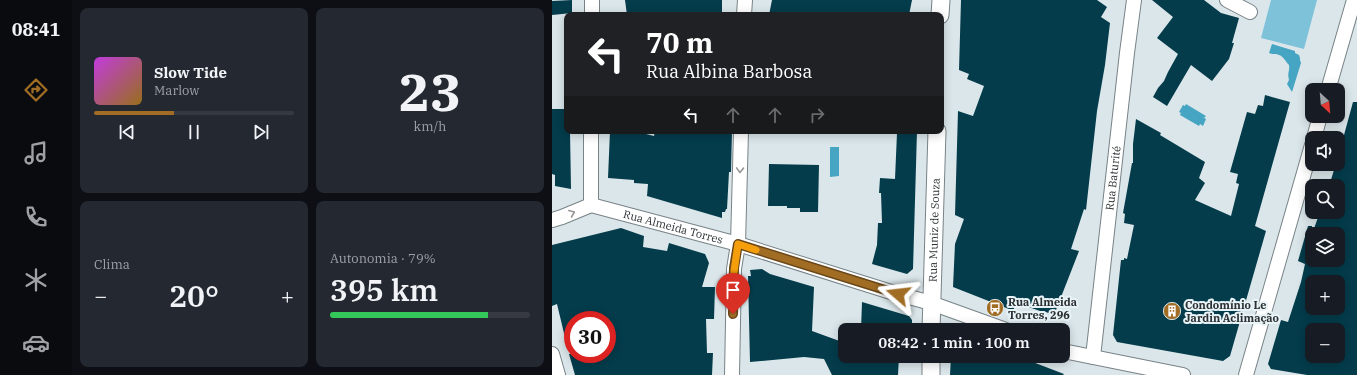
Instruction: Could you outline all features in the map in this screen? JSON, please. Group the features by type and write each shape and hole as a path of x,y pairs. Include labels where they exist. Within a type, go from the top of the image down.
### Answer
{"street":[{"path":"592,0 592,12"},
{"path":"744,12 745,0"},
{"path":"940,12 941,0"},
{"name":"Rua Baturité","path":"1093,357 1134,0"},
{"path":"1227,0 1250,12"},
{"path":"1330,83 1354,0"},
{"path":"552,220 591,204 591,134"},
{"path":"732,375 734,268 738,244 741,134"},
{"name":"Rua Muniz de Souza","path":"931,323 937,134"},
{"path":"1246,375 1305,169"},
{"name":"Rua Almeida Torres","path":"591,204 738,244 890,292 931,303 987,323"},
{"path":"1070,352 1182,375"},
{"path":"552,354 558,375"},
{"path":"930,375 931,363"}],"shaded area":[{"path":"1271,0 1317,0 1304,49 1261,38"},
{"path":"1272,44 1295,51 1295,53 1299,55 1301,63 1292,92 1287,84 1289,80 1289,65 1277,54 1269,53"},
{"path":"1186,104 1206,116 1204,118 1206,119 1203,126 1200,124 1199,126 1180,115 1181,113 1179,112 1183,105 1185,106"},
{"path":"830,147 839,147 839,176 830,177"}],"building":[{"path":"572,0 572,12 552,15 552,1"},
{"path":"625,0 722,0 722,12 627,12"},
{"path":"772,0 912,0 910,12 770,12"},
{"path":"961,0 1097,0 1107,7 1101,17 1110,23 1097,111 1086,210 1084,209 1071,249 1079,251 1054,315 1014,302 1014,311 953,287 955,244 964,219 955,215 958,111 973,116 984,86 967,79 969,74 959,70"},
{"path":"1152,0 1204,0 1221,13 1239,18 1229,59 1212,81 1191,65 1167,106 1153,97 1164,81 1178,54 1157,38 1173,17"},
{"path":"1265,95 1290,102 1255,226 1266,231 1230,356 1223,361 1117,342 1113,335 1121,260 1124,260 1124,258 1127,259 1134,225 1124,223 1125,214 1123,213 1133,163 1133,144 1136,119 1161,133 1160,135 1205,162 1199,178 1205,183 1195,200 1231,216 1239,184 1236,183 1238,174 1230,172 1247,112 1255,114 1258,105 1263,106"},
{"path":"1353,102 1357,102 1357,375 1307,375 1271,369 1268,364 1281,320 1288,322 1301,282 1305,264 1305,267 1345,267 1345,227 1315,227 1317,219 1345,219 1345,179 1331,179 1334,171 1345,171 1345,131"},
{"path":"552,109 564,109 564,134 570,134 571,189 555,186 555,175 552,174"},
{"path":"610,134 646,134 654,136 654,134 732,134 731,172 729,172 727,209 725,212 722,212 722,218 647,196 648,184 634,183 634,180 608,178"},
{"path":"897,134 917,134 913,269 907,274 872,264 877,245 878,223 882,223 881,193 879,193 880,178 895,179"},
{"path":"769,164 819,165 818,212 800,212 800,208 787,208 787,206 768,206"},
{"path":"621,228 644,236 643,247 667,251 669,243 705,254 709,263 702,287 715,287 714,319 706,319 707,353 713,353 712,375 575,375 572,363 616,363 616,311 564,311 564,333 557,304 552,306 552,245"},
{"path":"1305,236 1305,264 1298,261"},
{"path":"762,269 770,274 814,287 812,331 838,340 838,363 899,363 898,375 832,375 824,359 804,357 750,362 748,276 751,276 750,270"},
{"path":"862,302 909,316 912,320 912,323 861,323"},
{"path":"951,363 1035,363 1064,374 1063,375 950,375"}],"slow traffic":[{"path":"734,272 738,244 756,250"}],"place":[{"name":"Rua Almeida Torres, 296","path":"995,308"},
{"name":"Condomínio Le Jardin Aclimação","path":"1172,311"}],"route":[{"path":"733,314 734,268 738,244 898,294"}]}
